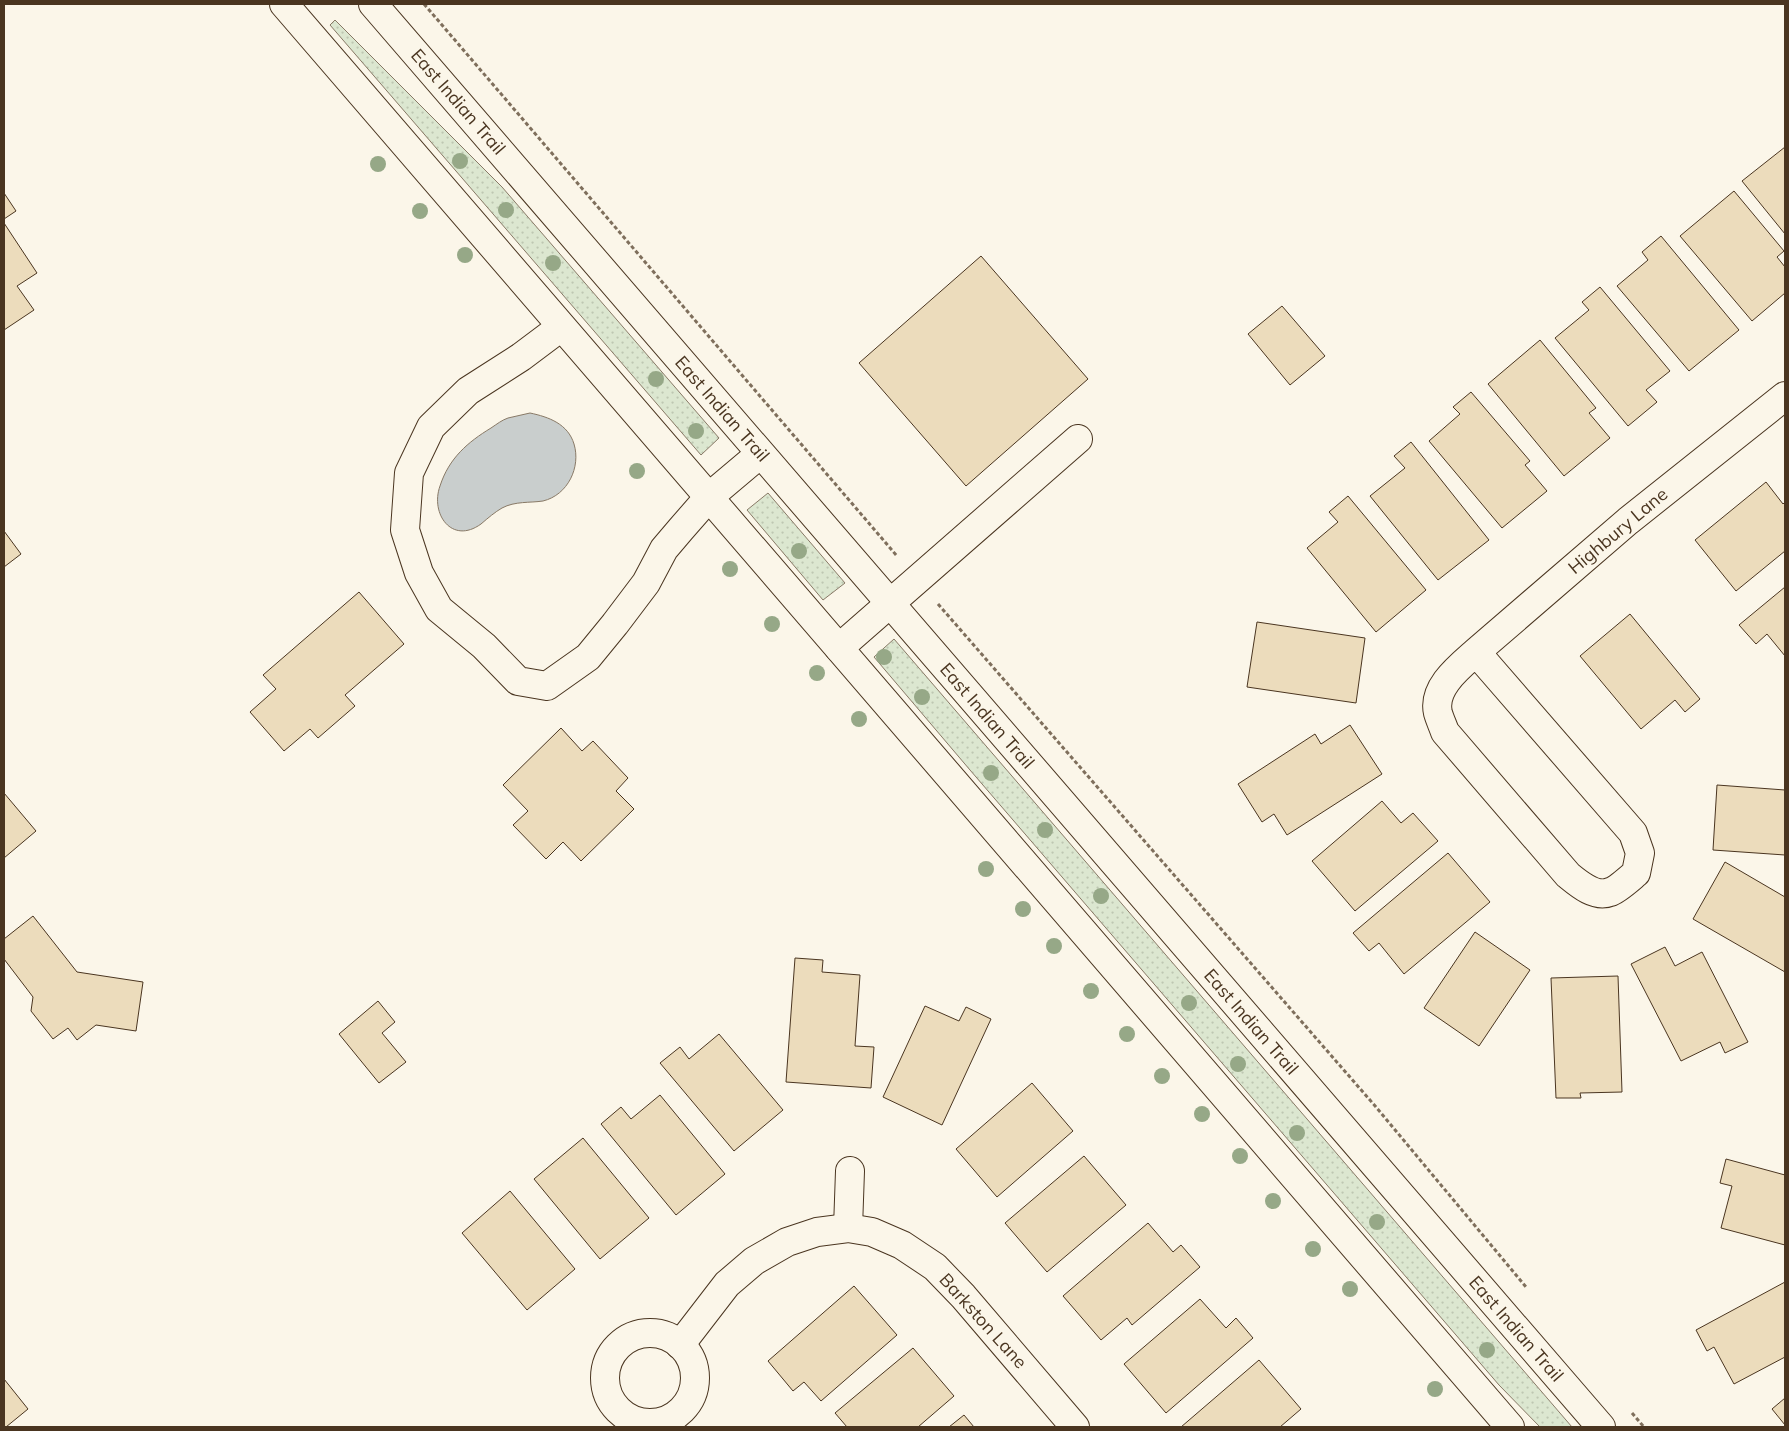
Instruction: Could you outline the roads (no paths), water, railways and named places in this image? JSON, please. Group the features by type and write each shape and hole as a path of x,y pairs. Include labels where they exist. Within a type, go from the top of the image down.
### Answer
{"main road":[{"path":"284,4 1510,1427"},
{"name":"East Indian Trail","path":"373,4 1601,1427"},
{"path":"561,327 521,357 468,391 431,427 409,473 405,530 419,573 439,609 484,646 518,681 547,686 588,657 616,624 646,583 664,549 709,498 760,454"},
{"name":"Highbury Lane","path":"1476,652 1633,833 1640,853 1636,873 1610,892 1596,892 1583,888 1568,875 1445,732 1438,712 1439,694 1454,671 1476,652 1628,521 1785,396"},
{"path":"839,648 1078,439"},
{"path":"848,1228 850,1171"},
{"name":"Barkston Lane","path":"680,1345 727,1284 754,1261 787,1242 817,1232 848,1228 872,1232 902,1245 935,1267 963,1296 1075,1427"}]}
